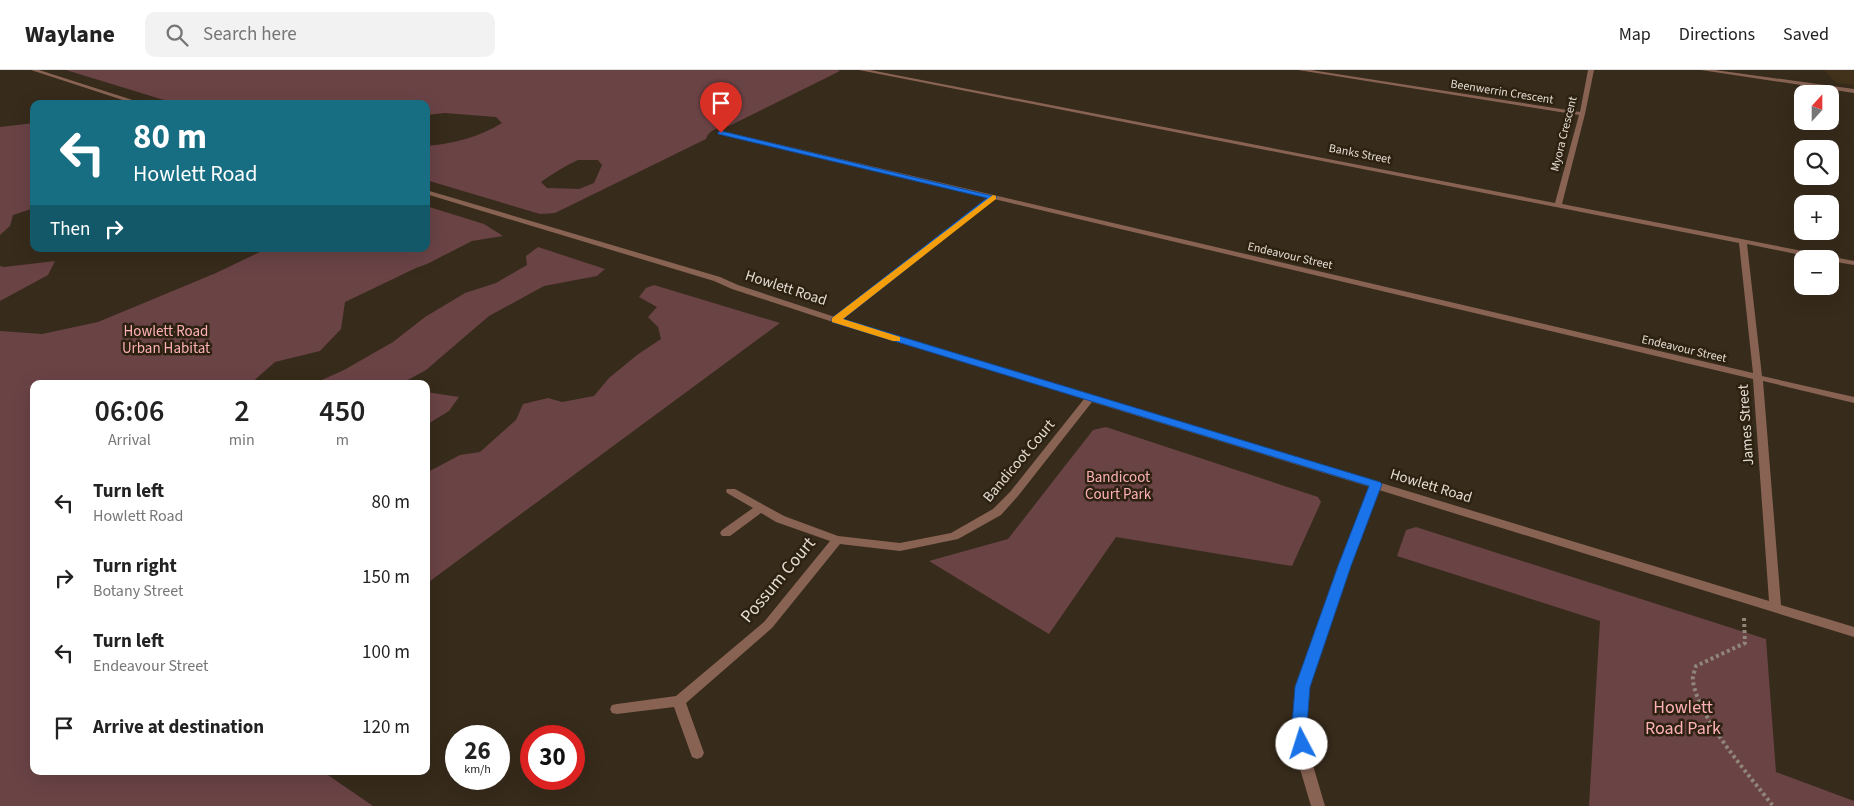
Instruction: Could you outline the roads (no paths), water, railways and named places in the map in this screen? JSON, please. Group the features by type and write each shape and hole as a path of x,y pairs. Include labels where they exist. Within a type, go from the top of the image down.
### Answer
{"street":[{"path":"34,70 129,100"},
{"name":"Banks Street","path":"862,70 1854,263"},
{"name":"Beenwerrin Crescent","path":"1301,70 1582,114"},
{"name":"Myora Crescent","path":"1558,204 1582,114 1591,70"},
{"path":"1704,70 1723,71 1854,91"},
{"name":"Endeavour Street","path":"721,133 1854,400"},
{"name":"Howlett Road","path":"430,193 717,279 735,287 836,320 1854,632"},
{"path":"836,320 993,197"},
{"name":"James Street","path":"1743,240 1758,378 1775,607"},
{"name":"Bandicoot Court","path":"731,491 780,519 836,540 900,547 954,536 997,512 1014,494 1090,398"},
{"path":"1318,806 1305,762 1300,725 1302,687 1344,566 1376,484"},
{"path":"726,534 761,508"},
{"name":"Possum Court","path":"679,701 768,625 836,540"},
{"path":"617,709 679,701 697,753"}],"park label":[{"name":"Howlett Road Urban Habitat","path":"166,340"},
{"name":"Bandicoot Court Park","path":"1118,486"},
{"name":"Howlett Road Park","path":"1683,718"}]}
